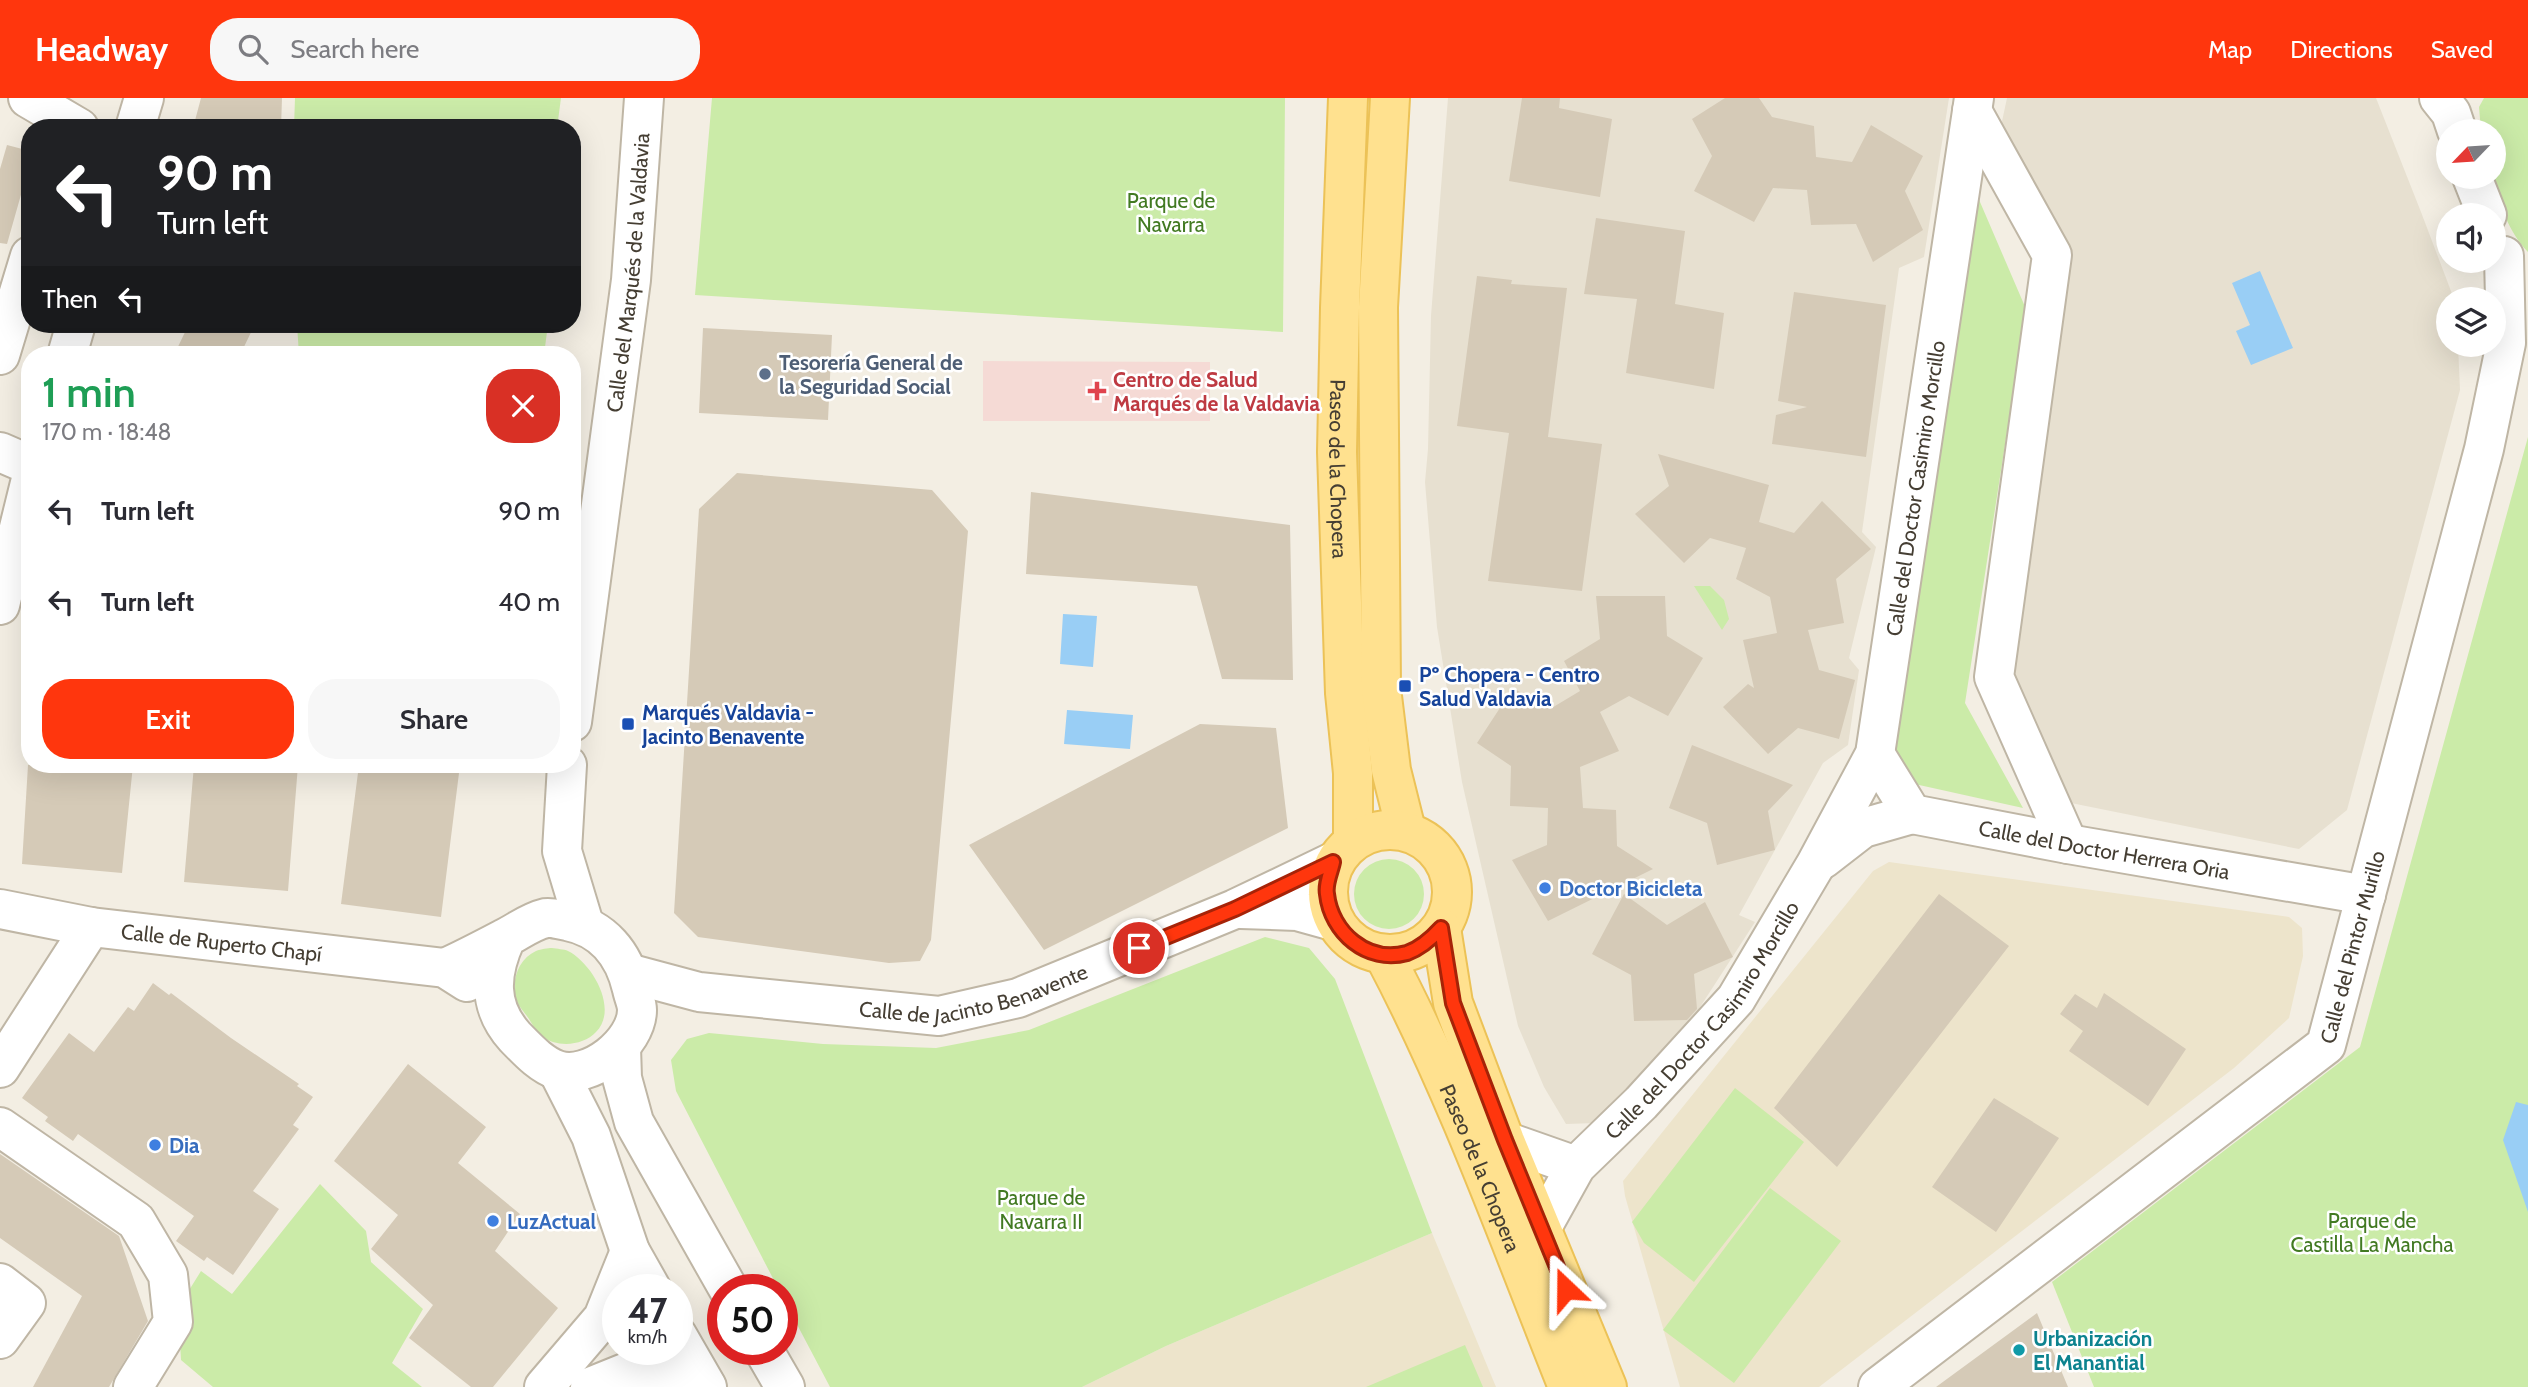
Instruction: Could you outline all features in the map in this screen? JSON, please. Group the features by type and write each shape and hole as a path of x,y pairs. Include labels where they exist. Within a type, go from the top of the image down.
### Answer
{"main road":[{"name":"Paseo de la Chopera","path":"1343,851 1353,774 1345,692 1337,452 1348,98"},
{"name":"Paseo de la Chopera","path":"1390,98 1378,307 1381,688 1391,770 1406,830"},
{"path":"1378,829 1406,830 1433,845 1449,870 1452,900 1441,928 1426,944 1406,953 1384,955 1354,944 1333,921 1326,892 1343,851 1378,829"},
{"name":"Paseo de la Chopera","path":"1441,928 1453,1003 1505,1140 1607,1387"},
{"name":"Paseo de la Chopera","path":"1384,955 1421,1028 1486,1180 1568,1387"}],"street":[{"path":"28,98 61,119"},
{"path":"138,119 144,98"},
{"name":"Calle del Marqués de la Valdavia","path":"607,447 599,375 619,179 638,98"},
{"name":"Calle del Marqués de la Valdavia","path":"581,651 631,280 644,98"},
{"path":"1973,104 2052,255 1994,677 2068,844"},
{"name":"Calle del Doctor Casimiro Morcillo","path":"1541,1229 1576,1166 1642,1103 1736,999 1875,754 1973,104"},
{"name":"Calle del Pintor Murillo","path":"1878,1387 2326,1045 2517,329 2509,255"},
{"path":"0,355 21,286"},
{"path":"0,452 21,461"},
{"path":"0,605 21,520"},
{"path":"1875,754 1912,814"},
{"path":"567,773 562,851 584,924"},
{"name":"Calle del Doctor Casimiro Morcillo","path":"1815,864 1863,828 1912,814"},
{"name":"Calle del Doctor Herrera Oria","path":"1912,814 2068,844 2366,895"},
{"path":"562,851 515,932 496,958 493,999 512,1034 539,1060 558,1071 584,1070 600,1063 626,1039 699,992"},
{"name":"Calle de Jacinto Benavente","path":"628,973 699,992 939,1016 1018,998 1235,909 1343,851"},
{"name":"Calle de Ruperto Chapí","path":"0,909 91,927 445,968 493,999"},
{"path":"1235,909 1297,911 1333,921"},
{"path":"445,968 548,918 584,924 612,943 628,973 637,1011 626,1039 622,1078 634,1122 720,1274"},
{"path":"0,1068 91,927"},
{"path":"558,1071 591,1136 630,1251 643,1274"},
{"path":"0,1128 136,1221 167,1275 173,1322 133,1387"},
{"path":"1505,1140 1576,1166"},
{"path":"544,1387 603,1318 630,1251"},
{"path":"0,1283 26,1303 0,1339"},
{"path":"693,1363 706,1386"},
{"path":"772,1365 785,1387"},
{"path":"590,1387 636,1368 706,1386"}],"shaded area":[{"path":"1448,98 1949,98 1924,257 1899,268 1862,532 1876,547 1849,658 1859,670 1848,745 1823,763 1739,915 1755,922 1684,1032 1596,1123 1566,1124 1544,1087 1518,1026 1462,782 1437,627 1425,482 1431,316"},
{"path":"2007,98 2376,98 2436,252 2436,273 2444,273 2449,287 2436,287 2436,357 2459,357 2460,390 2347,810 2299,849 2071,803 2004,669 2061,253 2001,126"},
{"name":"Centro de Salud Marqués de la Valdavia","path":"983,361 1210,362 1210,421 983,421"},
{"path":"1889,862 2289,917 2302,928 2303,956 2289,1018 2234,1068 1819,1387 1680,1387 1623,1181 1873,871"},
{"path":"1432,1233 1496,1387 1082,1387 1166,1346"}],"green space":[{"path":"295,98 561,98 558,119 294,119"},
{"name":"Parque de Navarra","path":"712,98 1285,98 1283,332 695,295"},
{"path":"2484,98 2528,98 2528,252 2510,227 2506,218 2506,203 2500,203 2494,189 2506,189 2506,119 2480,119 2479,107"},
{"path":"1977,195 2026,309 1965,703 2023,808 1883,777"},
{"path":"298,333 547,333 545,346 298,346"},
{"name":"Parque de Castilla La Mancha","path":"2528,437 2528,1387 2094,1387 2052,1282 2360,1047"},
{"path":"1694,586 1710,586 1724,600 1729,619 1722,630"},
{"path":"1389,859 1408,865 1418,875 1424,894 1418,913 1408,923 1389,929 1370,923 1360,913 1354,894 1360,875 1370,865"},
{"name":"Parque de Navarra II","path":"1265,937 1309,948 1335,979 1432,1233 1166,1346 1082,1387 830,1387 798,1326 798,1274 771,1274 676,1091 671,1060 687,1039 709,1033 823,1044 936,1048 1029,1030"},
{"path":"552,948 568,951 586,965 604,999 605,1011 596,1032 577,1043 562,1044 541,1036 519,1006 515,994 515,979 524,960 536,951"},
{"path":"1735,1088 1804,1142 1694,1282 1644,1243 1632,1222"},
{"path":"320,1184 366,1231 371,1262 423,1309 392,1363 422,1387 213,1387 181,1360 178,1308 201,1271 232,1294"},
{"path":"1770,1188 1841,1241 1734,1383 1663,1330"},
{"path":"1465,1345 1483,1387 1366,1387"}],"water":[{"path":"2260,271 2293,348 2251,365 2236,331 2250,325 2232,283"},
{"path":"1063,614 1097,616 1093,667 1060,664"},
{"path":"1067,710 1133,715 1130,749 1064,744"},
{"path":"2516,1102 2528,1105 2528,1212 2503,1140"}],"building":[{"path":"201,98 282,98 281,119 195,119"},
{"path":"1522,98 1560,98 1559,108 1612,119 1600,197 1509,181"},
{"path":"1725,98 1759,98 1772,117 1814,126 1816,157 1852,162 1871,125 1923,156 1905,191 1923,230 1873,262 1856,224 1811,225 1807,190 1773,188 1754,222 1694,191 1712,156 1692,119"},
{"path":"7,145 21,149 21,195 7,244 0,243 0,169"},
{"path":"1596,218 1685,231 1675,304 1724,313 1714,389 1626,373 1637,299 1584,294"},
{"path":"1477,276 1512,280 1511,284 1567,288 1548,437 1602,444 1582,591 1488,581 1509,433 1457,426"},
{"path":"1794,292 1886,305 1866,457 1772,444 1776,415 1807,407 1778,401"},
{"name":"Tesorería General de la Seguridad Social","path":"703,328 832,335 828,420 699,413"},
{"path":"185,333 251,333 244,346 178,346"},
{"path":"1658,454 1769,485 1759,522 1794,533 1822,501 1871,549 1836,579 1844,623 1808,630 1819,670 1855,680 1839,739 1798,728 1768,754 1723,707 1748,684 1754,688 1743,640 1777,633 1770,597 1736,579 1746,548 1710,538 1684,563 1635,514 1669,486"},
{"path":"737,473 932,490 968,531 931,940 920,961 889,963 698,937 674,913 699,509"},
{"path":"1031,492 1290,525 1293,680 1222,679 1197,586 1026,574"},
{"path":"1596,596 1665,596 1667,636 1703,658 1668,716 1629,696 1600,712 1619,751 1580,767 1583,808 1616,810 1617,846 1653,869 1548,921 1512,860 1547,845 1548,808 1510,806 1511,766 1477,743 1513,688 1550,709 1580,691 1564,661 1600,639"},
{"path":"1200,724 1276,728 1288,828 1044,950 969,845"},
{"path":"1692,745 1793,785 1768,811 1775,850 1717,865 1707,823 1669,808"},
{"path":"28,773 132,773 122,873 22,864"},
{"path":"193,773 297,773 288,891 184,882"},
{"path":"358,773 459,773 441,917 341,904"},
{"path":"1624,894 1667,925 1705,902 1733,957 1694,974 1697,1009 1687,1020 1634,1021 1631,975 1592,954"},
{"path":"1939,894 2009,946 1837,1167 1774,1108"},
{"path":"153,983 299,1084 297,1086 313,1097 293,1125 299,1129 253,1191 279,1209 233,1275 207,1257 204,1261 176,1241 194,1216 78,1134 73,1141 45,1121 48,1117 22,1098 69,1033 94,1052 128,1007 134,1011"},
{"path":"2104,993 2186,1049 2148,1106 2069,1051 2083,1031 2060,1014 2075,994 2097,1008"},
{"path":"408,1064 486,1127 458,1163 520,1214 495,1251 558,1308 493,1387 471,1387 409,1338 433,1305 371,1249 398,1215 334,1161"},
{"path":"1994,1098 2059,1138 1996,1232 1932,1187"},
{"path":"0,1154 119,1236 148,1321 109,1387 33,1387 82,1296 0,1238"},
{"name":"Urbanización El Manantial","path":"2037,1313 2068,1387 1936,1387"}],"place":[{"name":"Tesorería General de la Seguridad Social","path":"765,374"},
{"name":"Centro de Salud Marqués de la Valdavia","path":"1097,391"},
{"name":"Pº Chopera - Centro Salud Valdavia","path":"1405,686"},
{"name":"Marqués Valdavia - Jacinto Benavente","path":"628,724"},
{"name":"Doctor Bicicleta","path":"1545,888"},
{"name":"Dia","path":"155,1145"},
{"name":"LuzActual","path":"493,1221"},
{"name":"Urbanización El Manantial","path":"2019,1350"}],"route":[{"path":"1139,948 1235,909 1333,862 1326,892 1333,921 1354,944 1384,955 1406,953 1426,944 1441,928 1453,1003 1566,1289"}]}
